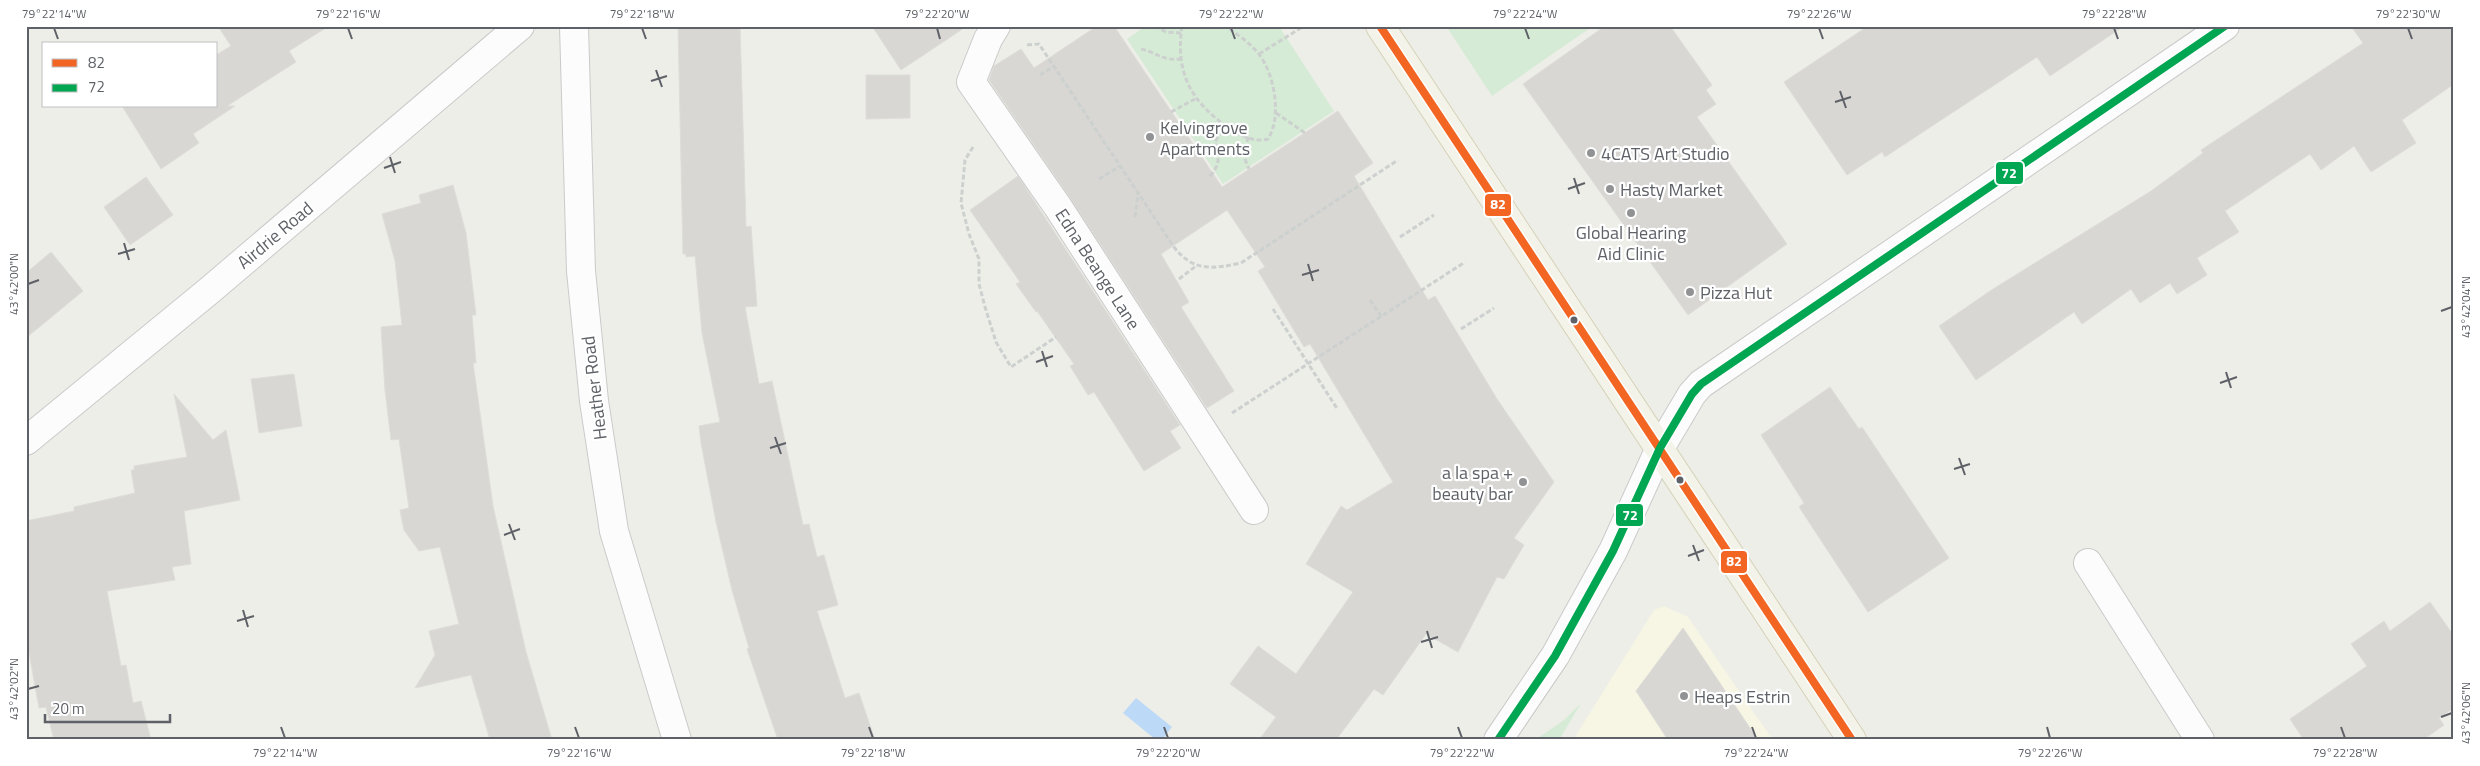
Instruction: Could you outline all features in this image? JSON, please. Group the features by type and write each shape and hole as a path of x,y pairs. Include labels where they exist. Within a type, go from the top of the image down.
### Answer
{"main road":[{"path":"1380,26 1852,740"}],"street":[{"name":"Airdrie Road","path":"26,441 210,290 520,26"},
{"name":"Heather Road","path":"574,26 581,271 594,401 614,531 677,740"},
{"path":"1498,740 1555,656 1604,567 1660,448 1692,394 1701,384 2225,26"},
{"name":"Edna Beange Lane","path":"992,33 972,82 1058,208 1254,510"},
{"path":"2088,563 2200,740"}],"path":[{"path":"1155,26 1166,32 1181,32"},
{"path":"1182,26 1181,59 1188,86 1195,99 1207,113 1225,125 1261,142 1268,139 1272,132 1276,113 1271,80 1259,54 1244,39 1225,26"},
{"path":"1259,54 1304,26"},
{"path":"992,33 1022,46 1039,44 1178,253 1183,259 1196,266 1222,267 1241,263 1398,160"},
{"path":"1140,49 1150,51 1167,60 1181,59"},
{"path":"1040,75 1054,66"},
{"path":"1171,112 1195,99"},
{"path":"1276,113 1305,133"},
{"path":"998,120 977,140 965,160 961,185 961,203 969,234 979,259 981,292 996,342 1011,367 1056,337"},
{"path":"1210,176 1217,168 1219,158 1215,142 1225,125"},
{"path":"1248,137 1244,157 1250,169"},
{"path":"1099,180 1120,166"},
{"path":"1135,217 1138,193"},
{"path":"1400,237 1434,215"},
{"path":"1203,432 1465,262"},
{"path":"1179,279 1196,266"},
{"path":"1370,300 1381,316"},
{"path":"1461,329 1494,308"},
{"path":"1273,309 1338,410"}],"shaded area":[{"path":"1664,606 1688,617 1773,740 1573,740 1654,610"}],"green space":[{"path":"1146,26 1279,26 1334,111 1223,184 1127,39"},
{"path":"1446,26 1593,26 1492,96"},
{"path":"1581,703 1559,740 1535,740 1564,720"}],"water":[{"path":"1136,698 1172,727 1162,740 1156,740 1123,713"}],"building":[{"path":"218,26 329,26 289,51 296,62 227,106 235,106 193,134 199,143 161,169 123,108 218,108 218,54 231,46"},
{"path":"678,26 740,26 746,227 751,226 757,306 745,307 759,384 772,381 803,525 809,524 817,557 824,555 838,605 817,611 845,698 859,693 875,740 778,740 747,649 749,648 732,590 716,522 699,426 720,422 702,333 695,256 686,257 686,254 683,254"},
{"path":"872,26 967,26 901,70"},
{"path":"1097,26 1114,26 1222,187 1338,111 1373,163 1354,176 1428,300 1435,296 1497,399 1554,482 1514,538 1524,545 1504,579 1497,577 1458,652 1426,634 1383,695 1374,689 1336,740 1259,740 1276,717 1230,684 1258,646 1296,674 1353,592 1306,564 1341,506 1347,510 1393,482 1310,344 1304,347 1258,271 1265,267 1227,210 1161,254 1189,302 1181,307 1234,391 1207,408 1071,199 989,80 994,66 1021,49 1034,68"},
{"path":"1605,26 1670,26 1712,85 1706,90 1716,104 1697,117 1787,244 1688,315 1523,84"},
{"path":"1868,26 2124,26 2050,76 2037,57 1885,157 1882,152 1847,175 1784,82"},
{"path":"2351,26 2454,26 2454,84 2402,120 2416,143 2371,172 2354,146 2321,170 2310,154 2225,211 2239,232 2197,258 2207,275 2177,294 2170,283 2140,303 2131,289 2082,324 2074,312 1976,380 1939,326 1993,289 2151,191 2203,153 2201,150 2363,43"},
{"path":"866,75 910,75 910,118 866,119"},
{"path":"1018,176 1180,425 1170,431 1181,448 1144,471 1094,392 1088,395 1070,366 1074,364 1016,284 1020,282 970,210"},
{"path":"146,177 173,215 130,245 104,207"},
{"path":"453,185 466,233 476,315 472,315 476,363 473,363 493,506 526,652 552,740 490,740 471,675 415,688 435,655 429,631 459,624 440,547 419,551 404,530 400,510 409,508 399,439 391,440 385,390 381,327 402,325 395,261 382,214 421,203 419,195"},
{"path":"51,252 83,291 26,338 26,273"},
{"path":"294,374 302,426 259,433 251,379"},
{"path":"1830,387 1859,429 1862,427 1949,558 1868,612 1799,507 1804,503 1761,435"},
{"path":"174,394 213,440 226,430 240,500 184,511 191,564 172,567 175,580 107,591 121,666 126,665 133,703 141,701 151,740 54,740 46,707 39,708 26,636 26,521 74,511 74,507 135,493 131,470 134,470 134,466 187,457"},
{"path":"2430,602 2454,636 2454,708 2439,718 2444,725 2423,740 2304,740 2290,719 2367,666 2351,644 2384,621 2390,631"},
{"path":"1683,628 1758,740 1668,740 1636,691"}],"transit line":[{"name":"82","path":"1380,26 1852,740"},
{"name":"72","path":"1498,740 1555,656 1613,551 1660,448 1692,394 1701,384 2225,26"}],"place":[{"name":"Kelvingrove Apartments","path":"1150,137"},
{"name":"4CATS Art Studio","path":"1591,153"},
{"name":"Hasty Market","path":"1610,189"},
{"name":"Global Hearing Aid Clinic","path":"1631,213"},
{"name":"Pizza Hut","path":"1690,292"},
{"name":"a la spa + beauty bar","path":"1523,482"},
{"name":"Heaps Estrin","path":"1684,696"}]}
